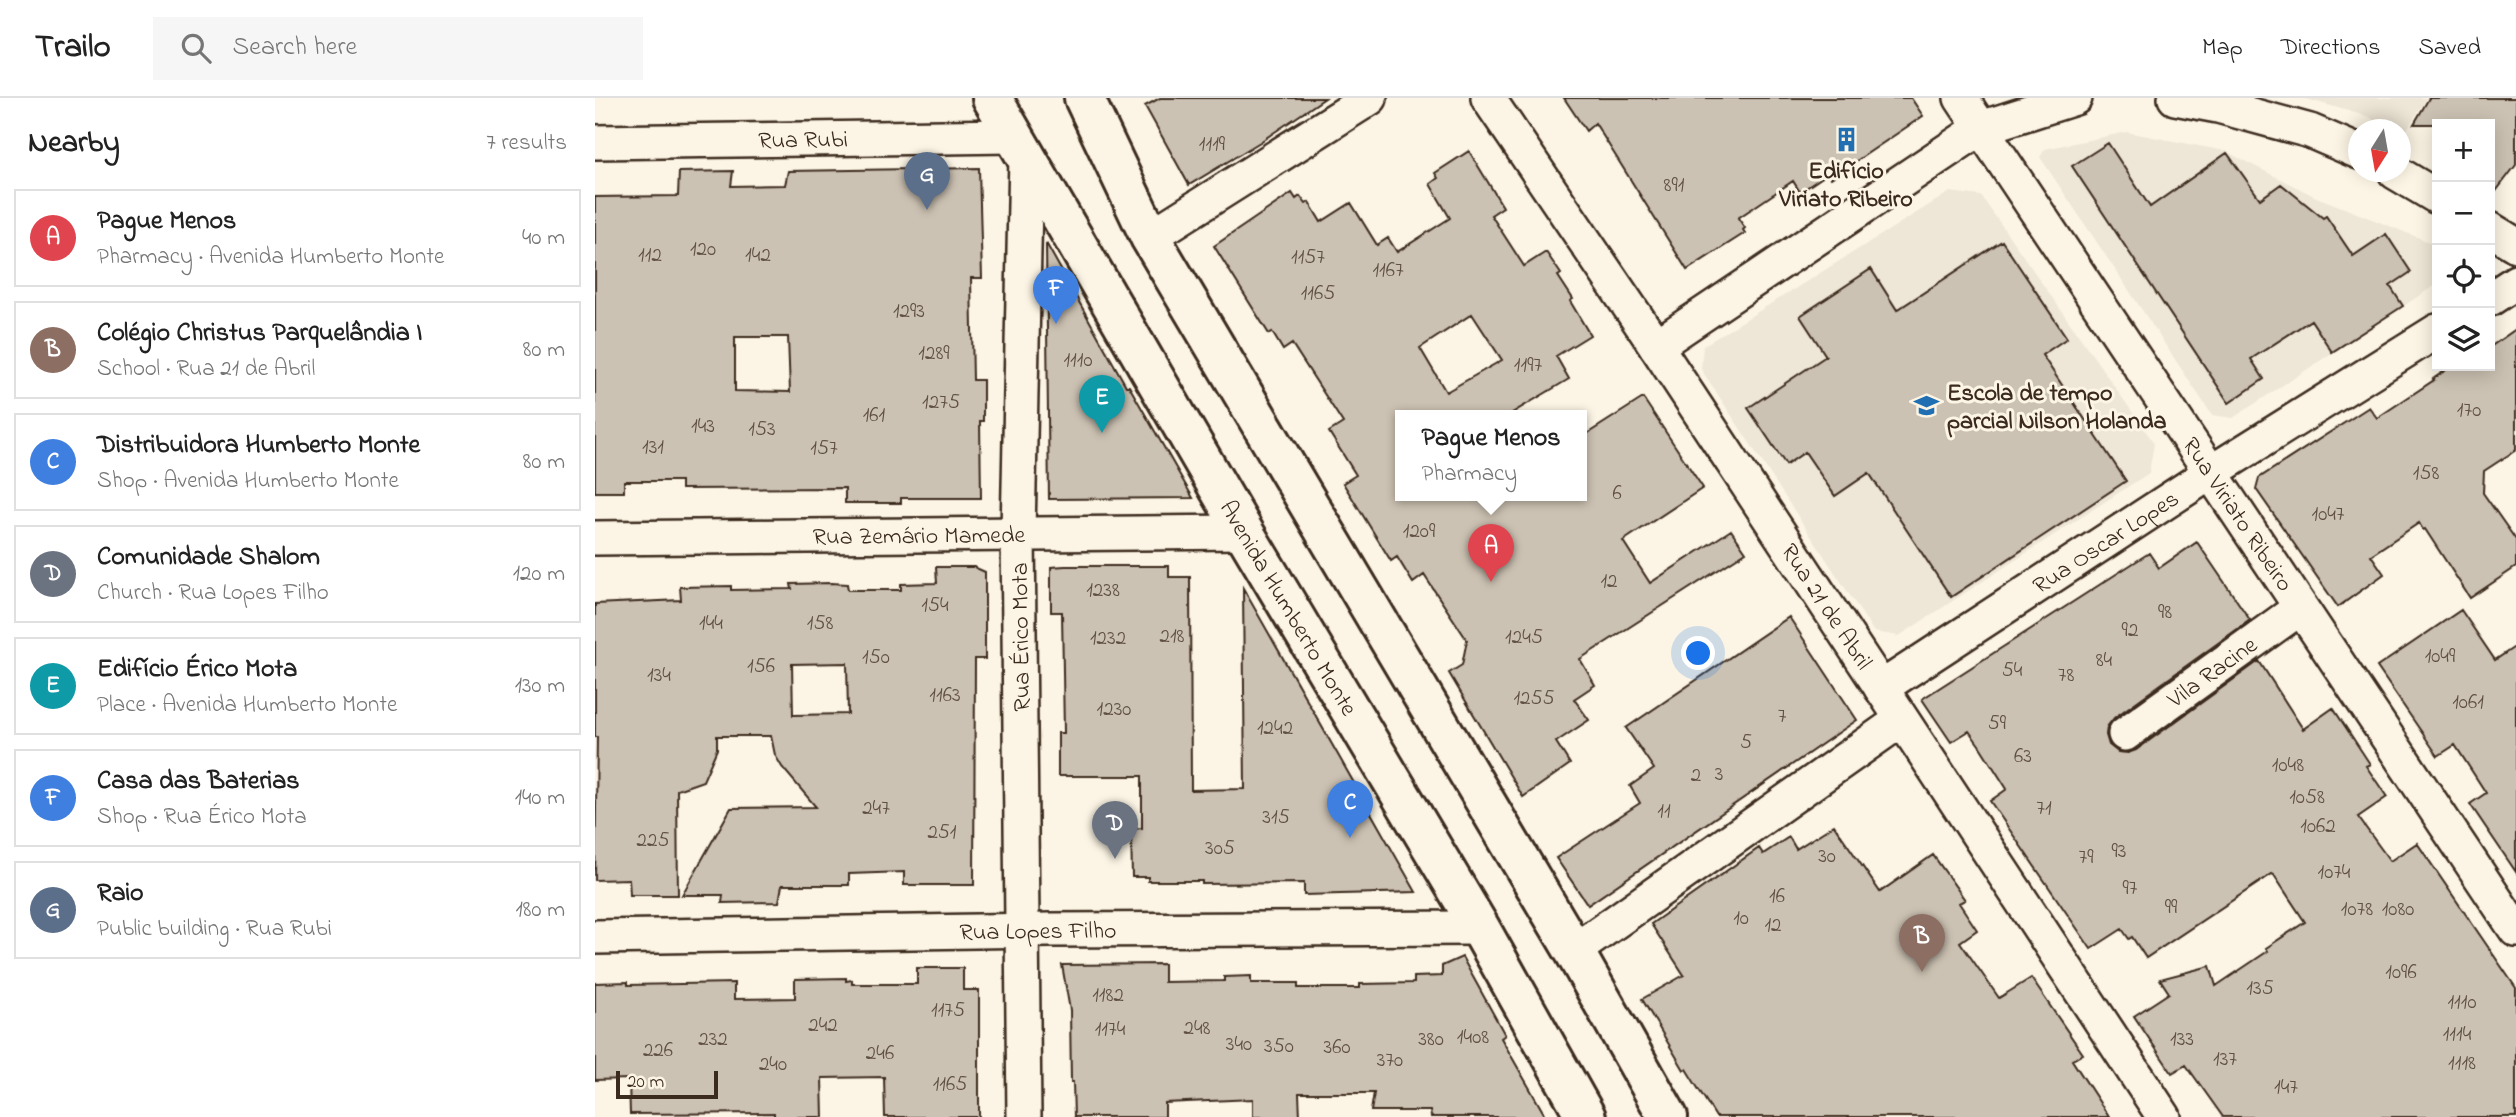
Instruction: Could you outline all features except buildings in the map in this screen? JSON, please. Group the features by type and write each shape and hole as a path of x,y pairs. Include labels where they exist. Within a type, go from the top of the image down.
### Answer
{"main road":[{"name":"Avenida Humberto Monte","path":"992,98 1244,532 1480,928 1586,1117"},
{"path":"1084,98 1150,237 1574,951 1668,1117"}],"street":[{"path":"1150,237 1370,98"},
{"name":"Rua 21 de Abril","path":"1488,98 1656,346 2164,1117"},
{"name":"Rua Viriato Ribeiro","path":"1961,98 2516,930"},
{"path":"1656,346 1981,128 2074,98"},
{"path":"2175,98 2218,106 2310,131 2348,148"},
{"name":"Rua Rubi","path":"595,142 1019,146"},
{"name":"Rua Érico Mota","path":"1019,146 1018,533 1024,1117"},
{"path":"2411,182 2432,194"},
{"path":"2495,232 2516,244"},
{"path":"2495,296 2516,282"},
{"name":"Rua Oscar Lopes","path":"1881,688 2210,473 2432,334"},
{"name":"Rua Zemário Mamede","path":"595,538 1244,532"},
{"name":"Vila Racine","path":"2125,734 2300,608"},
{"path":"1574,951 1901,720"},
{"name":"Rua Lopes Filho","path":"595,937 1480,928"}],"shaded area":[{"path":"2303,98 2427,98 2411,123 2411,119 2369,117"},
{"path":"2127,132 2225,151 2314,196 2432,243 2432,287 2233,418 2212,415 2040,157 2045,149"},
{"name":"Escola de tempo parcial Nilson Holanda","path":"1950,192 1981,196 2154,443 2149,473 1899,636 1874,632 1701,369 1703,346"}],"place":[{"name":"Edifício Viriato Ribeiro","path":"1846,139"},
{"name":"Raio","path":"927,210"},
{"name":"Casa das Baterias","path":"1056,324"},
{"name":"Escola de tempo parcial Nilson Holanda","path":"1927,406"},
{"name":"Edifício Érico Mota","path":"1102,433"},
{"name":"Pague Menos","path":"1491,582"},
{"name":"Distribuidora Humberto Monte","path":"1350,838"},
{"name":"Comunidade Shalom","path":"1115,859"},
{"name":"Colégio Christus Parquelândia I","path":"1922,972"}]}
